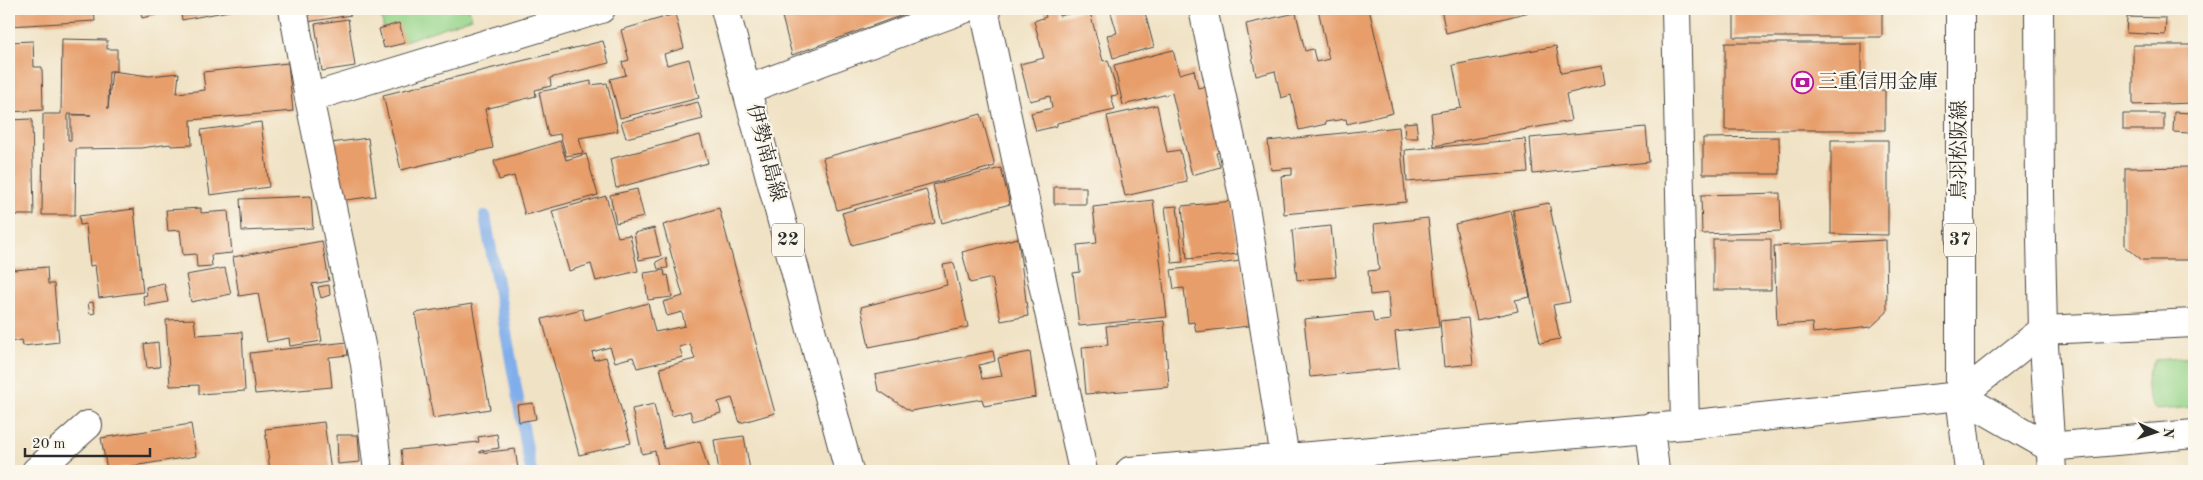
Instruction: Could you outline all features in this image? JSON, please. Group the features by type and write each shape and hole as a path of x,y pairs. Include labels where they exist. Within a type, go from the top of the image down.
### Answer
{"street":[{"path":"293,9 309,98 365,364 378,471"},
{"path":"309,98 601,9"},
{"name":"伊勢南島線","path":"725,9 849,471"},
{"path":"748,89 964,9"},
{"path":"984,9 1083,471"},
{"path":"1203,9 1244,200 1286,464"},
{"path":"1676,9 1685,424"},
{"name":"鳥羽松阪線","path":"1960,9 1960,396 1969,471"},
{"path":"2040,9 2040,194 2043,330 2051,459"},
{"path":"1130,471 1286,464 1960,396 2043,330 2194,323"},
{"path":"1960,396 2051,459 2194,434"},
{"path":"36,471 88,425"},
{"path":"1650,427 1655,471"}],"green space":[{"path":"380,9 469,9 472,18 387,47"},
{"path":"2194,357 2194,407 2156,410 2147,392 2147,378 2155,360"}],"building":[{"path":"9,9 94,9 95,21 9,26"},
{"path":"140,9 170,9 171,11 142,18"},
{"path":"180,9 234,9 234,10 182,20"},
{"path":"305,9 350,9 351,15 307,22"},
{"path":"780,9 919,9 792,55"},
{"path":"1058,9 1059,16 1089,9 1103,61 1108,60 1118,95 1111,96 1115,110 1057,123 1057,126 1036,131 1031,113 1052,108 1050,96 1030,101 1020,64 1044,58 1034,21 1046,17 1044,11"},
{"path":"1110,9 1144,9 1154,47 1113,58 1107,35 1117,33"},
{"path":"1260,9 1274,9 1262,13"},
{"path":"1318,9 1369,9 1393,113 1347,124 1346,119 1325,122 1326,124 1299,130 1291,95 1281,98 1275,71 1256,76 1246,24 1296,13 1305,51 1313,49 1316,62 1329,59"},
{"path":"1441,9 1541,9 1446,33"},
{"path":"1734,9 1882,9 1882,37 1734,37"},
{"path":"675,14 684,48 664,54 667,65 689,59 699,98 620,118 610,79 626,75 622,62 629,60 621,30"},
{"path":"2127,17 2166,18 2165,35 2126,33"},
{"path":"348,19 355,66 322,71 315,24"},
{"path":"399,23 405,43 384,48 379,29"},
{"path":"62,39 107,40 107,49 117,49 117,71 112,71 149,76 179,73 177,93 205,90 203,72 288,63 293,111 191,120 192,145 171,146 170,144 141,148 76,149 75,215 42,215 43,114 61,114","holes":["109,71 112,71 108,109","68,114 91,115 71,115 71,140 68,140"]},
{"path":"33,41 34,67 42,67 43,110 9,112 9,42"},
{"path":"603,41 609,63 550,78 551,86 535,90 536,96 485,109 493,148 401,170 383,95"},
{"path":"1725,43 1861,43 1861,91 1885,90 1885,130 1725,130"},
{"path":"2133,45 2194,45 2194,103 2133,105"},
{"path":"1556,46 1561,73 1602,66 1605,84 1566,94 1571,121 1434,146 1431,113 1461,108 1453,65"},
{"path":"1173,50 1179,74 1194,70 1198,88 1207,86 1223,151 1216,153 1220,167 1192,175 1172,93 1123,105 1114,65"},
{"path":"591,81 591,85 607,83 618,131 579,138 583,153 566,156 560,134 548,136 539,92"},
{"path":"698,102 703,119 626,138 621,122"},
{"path":"1157,105 1167,152 1180,150 1187,182 1125,196 1107,116"},
{"path":"2174,112 2191,113 2190,133 2173,132"},
{"path":"981,114 995,166 837,210 823,158"},
{"path":"2123,114 2164,114 2164,130 2123,130"},
{"path":"32,119 34,215 9,215 9,120"},
{"path":"261,122 269,187 210,195 201,130"},
{"path":"1416,122 1418,138 1405,138 1404,123"},
{"path":"1399,127 1406,202 1284,214 1281,176 1292,175 1292,168 1271,170 1268,141"},
{"path":"1646,127 1649,162 1533,174 1530,138"},
{"path":"700,135 708,163 616,188 610,159"},
{"path":"1779,137 1780,174 1703,174 1703,138"},
{"path":"368,138 376,196 339,201 331,143"},
{"path":"1525,139 1528,172 1407,182 1405,150"},
{"path":"1831,140 1888,140 1888,235 1831,234"},
{"path":"560,141 566,160 586,154 598,195 525,215 514,176 499,180 494,161"},
{"path":"2194,167 2194,260 2142,260 2125,246 2125,168"},
{"path":"1001,168 1010,204 942,223 933,185"},
{"path":"1054,187 1086,187 1086,204 1054,204"},
{"path":"637,189 644,217 616,223 610,195"},
{"path":"926,189 935,223 852,245 842,213"},
{"path":"1780,193 1781,231 1702,234 1701,195"},
{"path":"311,196 313,228 242,231 240,199"},
{"path":"606,196 618,237 630,235 638,271 596,281 591,264 569,271 552,211"},
{"path":"1153,200 1167,317 1079,326 1073,273 1080,272 1077,245 1097,243 1093,207"},
{"path":"1233,201 1238,254 1187,259 1182,206"},
{"path":"1549,203 1570,302 1553,305 1560,339 1540,343 1513,210"},
{"path":"1177,206 1183,262 1172,263 1165,207"},
{"path":"201,208 201,213 228,211 232,253 211,255 212,266 197,267 196,254 183,255 180,230 168,231 166,210"},
{"path":"719,208 775,413 740,423 732,398 718,402 721,413 693,421 690,411 672,416 660,368 695,359 690,344 679,347 683,357 637,368 633,357 615,362 610,347 592,352 594,360 606,357 631,443 579,455 542,319 582,309 585,320 648,303 655,332 685,326 682,312 667,316 663,302 683,296 663,225"},
{"path":"134,209 143,292 99,298 95,265 90,266 86,224 80,225 79,216"},
{"path":"1511,211 1530,297 1515,300 1518,311 1477,320 1455,224"},
{"path":"1428,218 1439,327 1395,332 1399,368 1310,377 1304,319 1372,312 1374,322 1390,320 1388,293 1370,295 1368,271 1379,270 1374,224"},
{"path":"1331,226 1336,277 1297,280 1292,230"},
{"path":"654,228 661,256 639,260 634,233"},
{"path":"1018,238 1028,316 1001,321 992,278 970,283 962,252"},
{"path":"1713,239 1771,239 1771,290 1713,290"},
{"path":"1886,240 1887,312 1871,327 1813,333 1812,323 1777,325 1774,246"},
{"path":"322,241 329,281 312,284 322,341 290,346 289,338 267,342 258,293 239,296 233,257"},
{"path":"666,257 668,268 658,269 656,262"},
{"path":"13,259 14,270 47,267 48,284 54,284 59,342 23,346 22,340 9,342 9,260"},
{"path":"1241,261 1249,326 1196,332 1194,322 1188,323 1184,288 1174,289 1171,270"},
{"path":"954,263 968,327 869,347 861,307 947,285 943,265"},
{"path":"225,268 231,294 191,302 186,275"},
{"path":"664,270 665,276 668,275 672,297 648,300 644,273"},
{"path":"164,283 168,302 145,306 143,296 147,295 146,287"},
{"path":"329,285 330,295 321,298 318,287"},
{"path":"93,302 95,313 90,314 88,303"},
{"path":"472,304 490,409 433,418 415,313"},
{"path":"1468,318 1473,364 1444,367 1440,321"},
{"path":"194,319 196,335 242,332 245,391 199,394 199,385 170,386 166,320"},
{"path":"1164,321 1169,387 1086,394 1082,347 1108,345 1106,326"},
{"path":"158,342 160,367 147,368 144,344"},
{"path":"347,342 348,355 329,357 332,387 255,394 250,353"},
{"path":"993,351 995,361 979,365 982,379 1002,376 998,358 1030,352 1036,397 984,406 982,399 910,411 878,390 875,375"},
{"path":"533,403 536,419 519,422 517,405"},
{"path":"654,404 664,449 700,441 709,471 659,471 655,451 642,454 632,409"},
{"path":"324,422 331,471 270,471 265,429"},
{"path":"191,424 196,456 107,470 101,438"},
{"path":"497,434 499,448 480,451 480,453 515,449 518,469 497,471 404,471 401,450 479,442 478,437"},
{"path":"337,435 358,435 360,462 338,464"},
{"path":"744,436 750,470 719,471 714,440"}],"waterway":[{"path":"485,216 531,471"}],"place":[{"name":"三重信用金庫","path":"1802,83"}]}
